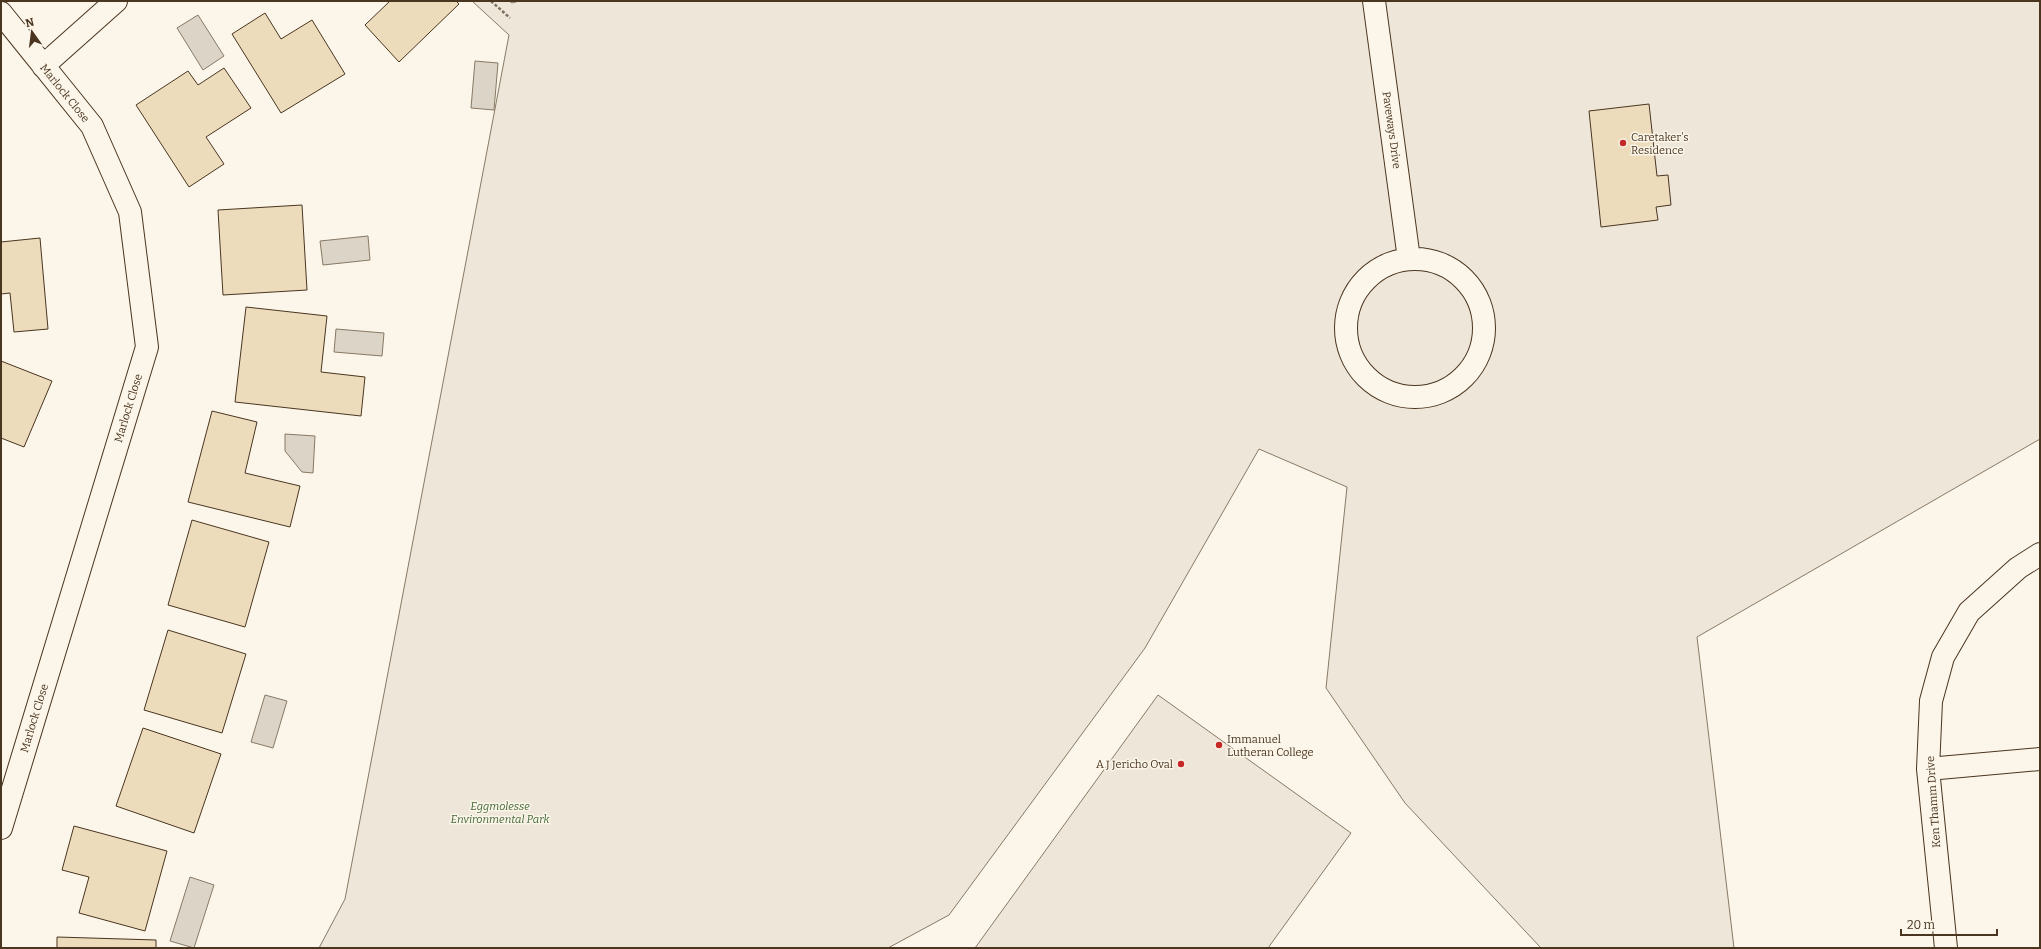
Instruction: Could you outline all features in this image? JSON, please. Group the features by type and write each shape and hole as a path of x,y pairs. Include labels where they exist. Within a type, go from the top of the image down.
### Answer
{"street":[{"path":"43,66 116,1"},
{"name":"Paveways Drive","path":"1374,1 1409,259"},
{"name":"Marlock Close","path":"1,13 92,126 130,212 147,347 1,828"},
{"path":"1409,259 1433,261 1455,271 1472,288 1482,309 1484,333 1478,356 1465,376 1448,388 1428,396 1408,396 1388,391 1368,379 1354,362 1346,340 1346,317 1354,295 1367,277 1387,264 1409,259"},
{"name":"Ken Thamm Drive","path":"1946,948 1928,770 1931,701 1943,657 1969,612 2018,568 2040,554"},
{"path":"1928,770 2040,759"}],"path":[{"path":"491,1 510,18"}],"green space":[{"name":"Eggmolesse Environmental Park","path":"472,1 509,1 512,3 519,1 2040,1 2040,439 1697,637 1734,948 1541,948 1405,803 1326,688 1347,487 1259,449 1145,648 949,915 888,948 319,948 345,899 509,35"},
{"name":"A J Jericho Oval","path":"1158,695 1351,833 1268,948 975,948"}],"shaded area":[{"path":"198,15 224,56 203,70 177,28"},
{"path":"475,61 498,63 494,110 471,108"},
{"path":"368,236 370,260 323,265 320,241"},
{"path":"336,329 384,333 382,356 334,352"},
{"path":"285,434 315,436 313,473 302,472 285,451"},
{"path":"265,695 287,701 273,748 251,742"},
{"path":"190,877 214,885 194,948 170,941"}],"building":[{"path":"390,1 456,1 459,4 399,62 365,25"},
{"path":"265,13 281,39 312,20 345,74 281,113 232,34"},
{"path":"224,68 251,108 206,137 224,164 189,187 136,105 188,71 198,85"},
{"name":"Caretaker's Residence","path":"1649,104 1657,176 1668,175 1671,205 1656,207 1658,220 1601,227 1589,111"},
{"path":"302,205 307,290 223,295 218,210"},
{"path":"40,238 48,329 14,332 10,293 1,294 1,242"},
{"path":"246,307 327,316 321,372 365,377 361,416 235,402"},
{"path":"1,361 52,381 24,447 1,438"},
{"path":"212,411 257,422 245,473 300,486 290,527 188,502"},
{"path":"192,520 269,542 245,627 168,605"},
{"path":"168,630 246,654 222,733 144,710"},
{"path":"143,728 221,754 194,833 116,806"},
{"path":"74,826 167,851 145,931 79,913 89,877 62,870"},
{"path":"57,937 156,940 156,948 57,948"}],"place":[{"name":"Caretaker's Residence","path":"1623,143"},
{"name":"Immanuel Lutheran College","path":"1219,745"},
{"name":"A J Jericho Oval","path":"1181,764"}]}
